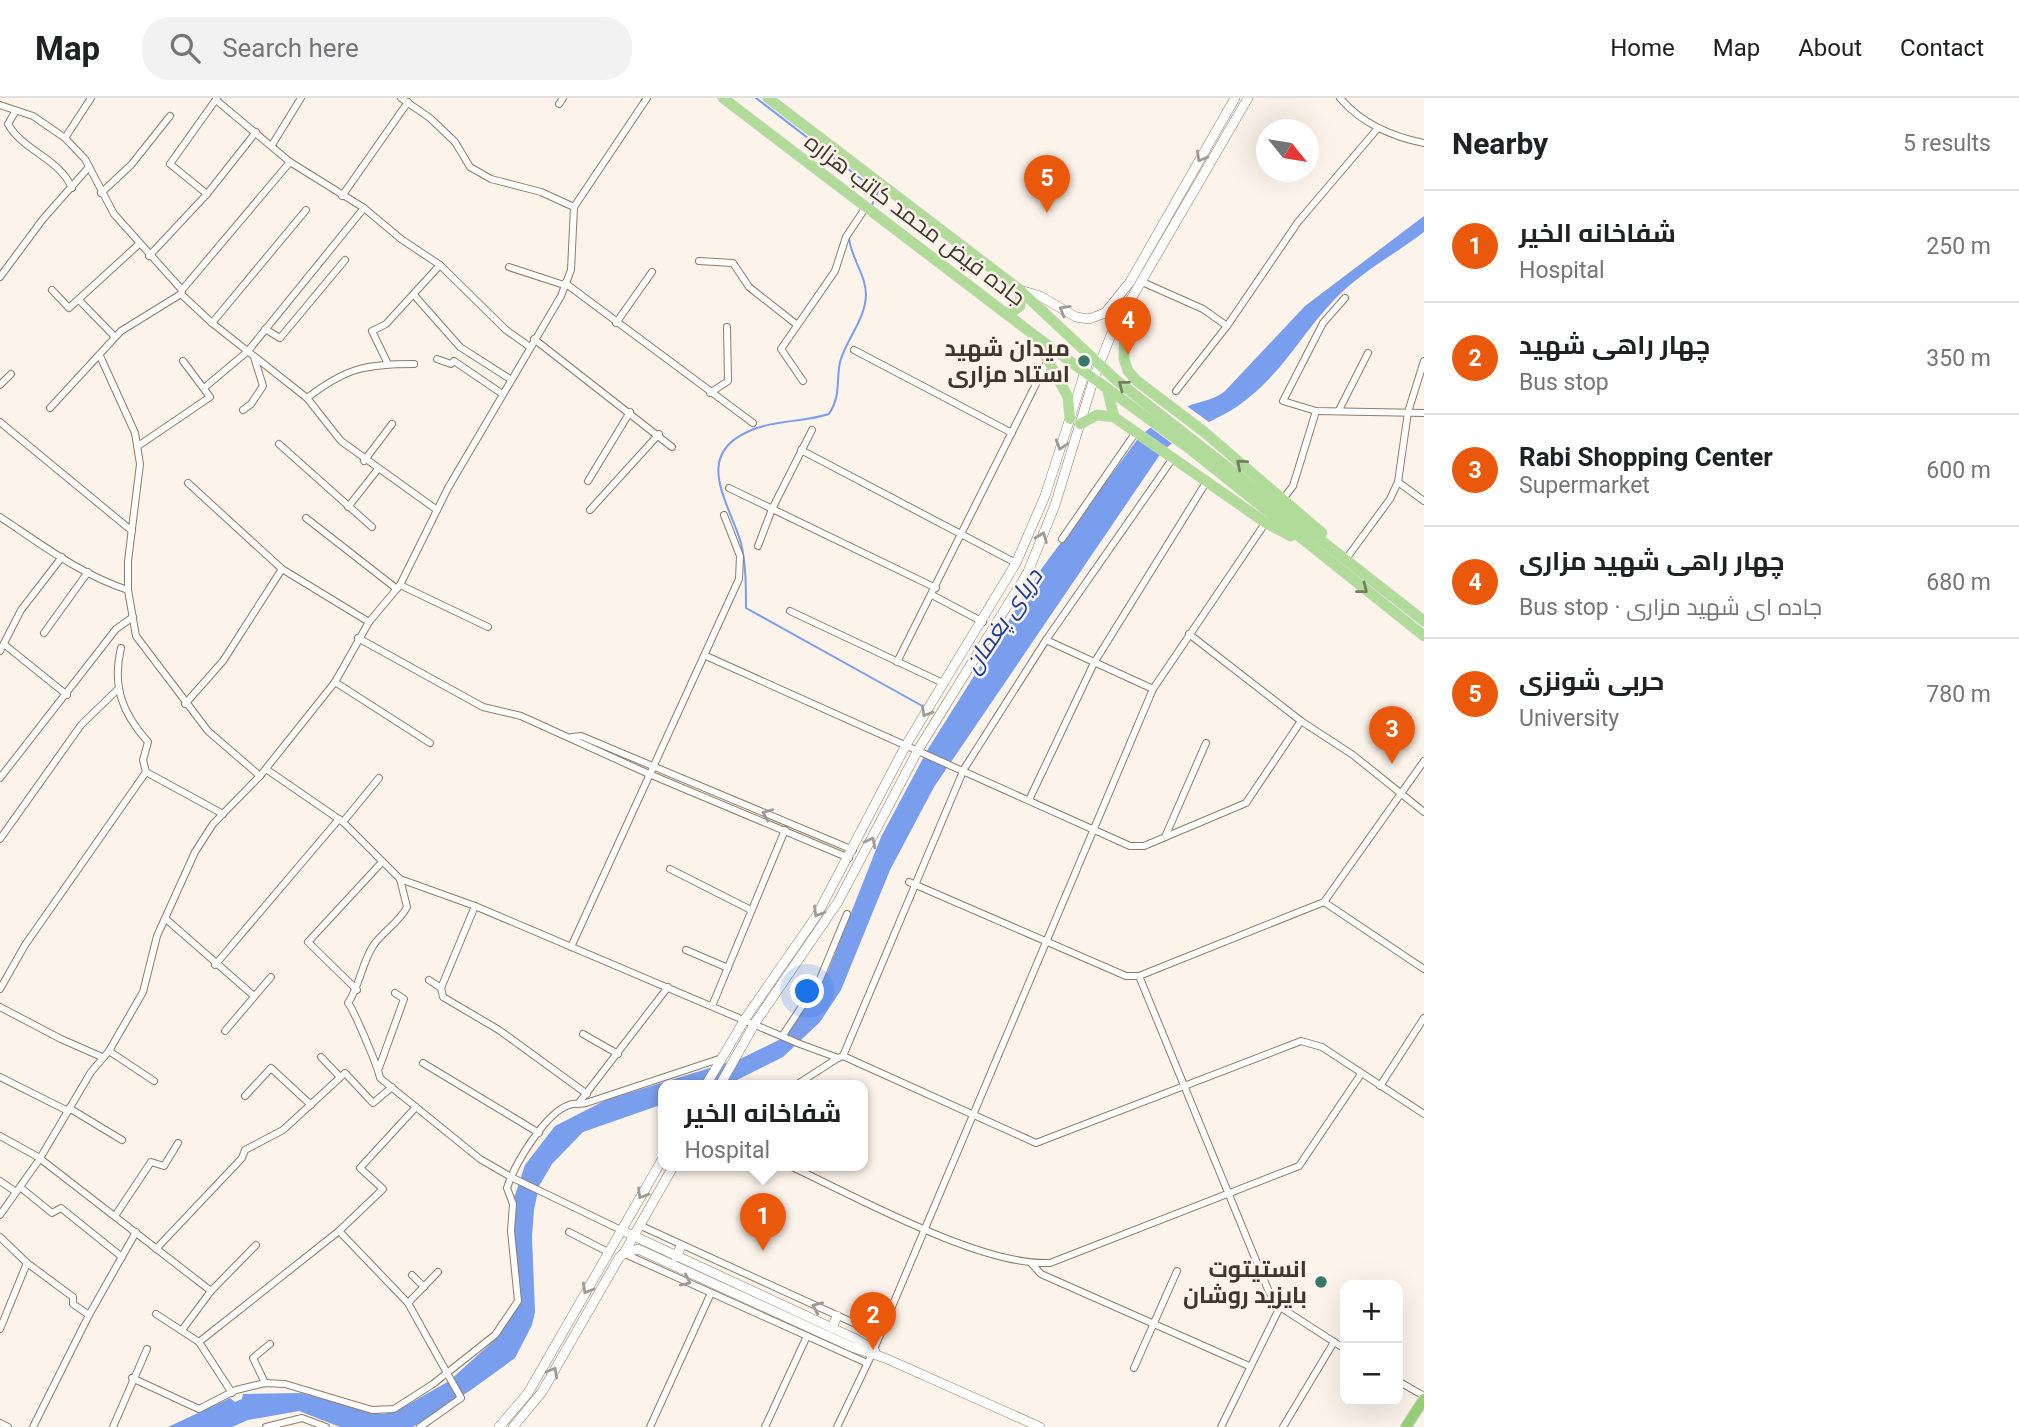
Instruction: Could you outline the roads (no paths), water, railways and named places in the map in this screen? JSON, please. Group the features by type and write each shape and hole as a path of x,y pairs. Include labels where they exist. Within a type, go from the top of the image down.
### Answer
{"highway":[{"path":"1406,1427 1420,1414 1424,1398"}],"main road":[{"name":"جاده فیض محمد کاتب هزاره","path":"723,98 1034,335 1107,388 1154,415"},
{"path":"768,98 1020,290 1154,415 1274,511 1346,559 1424,621"},
{"path":"1020,290 1040,296 1076,317 1089,319 1105,313 1130,282 1235,98"},
{"path":"709,1080 745,1019 817,915 906,745 983,622 1016,563 1045,496 1070,419 1095,360 1248,98"},
{"path":"1004,312 1013,312 1020,306 1020,290"},
{"path":"1125,307 1122,336 1128,371 1163,402 1203,431 1310,547 1424,636"},
{"path":"1034,335 1068,397 1070,419"},
{"path":"723,1080 755,1023 838,902 918,750 1027,572 1055,505 1080,424 1089,375"},
{"path":"1107,388 1114,417"},
{"path":"1080,424 1097,415 1114,417 1207,481 1274,511"},
{"path":"1392,611 1401,603"},
{"path":"499,1427 528,1393 658,1167"},
{"path":"513,1427 542,1392 671,1171"},
{"path":"621,1230 832,1328 885,1358 1040,1427"},
{"path":"676,1257 681,1246"},
{"path":"624,1253 638,1249 657,1262 840,1347 873,1352"},
{"path":"832,1328 837,1316"}],"street":[{"path":"65,138 91,98"},
{"path":"272,145 301,98"},
{"path":"0,1214 39,1160 69,1109 109,1051 143,992 157,936 195,852 213,824 260,776 335,682 358,638 399,587 436,510 565,284 571,270 574,207 647,98"},
{"path":"1340,98 1378,128 1401,139 1424,143"},
{"path":"207,194 170,164 217,99 290,162 364,208 401,239 440,265 506,330 530,347"},
{"path":"342,196 405,100 455,142 470,167 491,179 541,192 574,207"},
{"path":"0,105 33,116 65,138 85,159 101,193 139,244 212,323 307,398 341,441 364,461 436,510"},
{"path":"0,128 8,124 15,112"},
{"path":"101,193 131,164 170,116"},
{"path":"8,124 14,134 66,173 72,188"},
{"path":"1176,391 1227,326 1298,222 1378,128"},
{"path":"149,256 207,194 256,132"},
{"path":"50,408 115,337 182,292 290,162"},
{"path":"0,277 43,219 89,167"},
{"path":"803,381 781,349 835,271 846,237 866,207"},
{"path":"204,388 250,353 265,329 364,208"},
{"path":"212,323 306,210"},
{"path":"52,290 69,308 139,244"},
{"path":"265,329 281,338 345,260"},
{"path":"699,261 733,263 749,287 796,324"},
{"path":"388,364 372,331 386,324 440,265"},
{"path":"509,267 565,284 753,423"},
{"path":"616,323 652,272"},
{"path":"1140,281 1203,309 1227,326"},
{"path":"414,295 460,347 510,379"},
{"path":"1345,298 1323,323 1284,400 1316,411 1424,413"},
{"path":"79,300 115,337"},
{"path":"710,393 728,381 727,327"},
{"path":"534,339 659,433 672,447"},
{"path":"854,350 1012,433"},
{"path":"243,410 251,404 263,386 250,353"},
{"path":"1339,410 1368,353"},
{"path":"100,356 135,433 138,446 140,464 133,504 128,590 136,636 208,731 260,776"},
{"path":"437,359 451,365 454,361 501,393"},
{"path":"897,662 1049,359"},
{"path":"138,446 211,397 183,361"},
{"path":"1346,559 1390,499 1398,482 1408,412 1424,361"},
{"path":"307,398 340,374 388,364 414,363"},
{"path":"0,385 11,374"},
{"path":"837,1427 873,1352 1153,689 1293,486 1316,411"},
{"path":"588,481 631,412"},
{"path":"0,422 132,531"},
{"path":"364,461 392,424"},
{"path":"758,546 772,509 812,430"},
{"path":"590,510 659,433"},
{"path":"1062,539 1138,433"},
{"path":"279,444 372,527"},
{"path":"801,450 1016,563"},
{"path":"804,1080 841,1057 964,769 1169,455"},
{"path":"348,507 378,469"},
{"path":"1029,800 1094,663 1207,481"},
{"path":"188,482 282,569 369,622"},
{"path":"1398,482 1424,501"},
{"path":"729,488 936,588"},
{"path":"571,947 706,656 741,568 737,544 724,515"},
{"path":"0,517 38,545 128,590"},
{"path":"306,518 399,587 488,627"},
{"path":"62,557 21,610 3,648 67,695"},
{"path":"185,704 223,661 282,569"},
{"path":"44,633 88,572"},
{"path":"932,595 983,622"},
{"path":"790,611 943,683"},
{"path":"0,778 116,629 133,617"},
{"path":"0,626 10,630"},
{"path":"1189,634 1301,720 1353,755 1424,812"},
{"path":"358,638 483,707 521,716 572,737 578,743 649,775 784,832 851,854"},
{"path":"1046,640 1153,689"},
{"path":"121,648 117,690 129,718 148,742 142,760 146,772 223,814"},
{"path":"706,656 964,769 1130,846 1144,846 1246,803 1301,720"},
{"path":"335,682 430,743"},
{"path":"0,839 81,725 117,690"},
{"path":"572,737 581,736 788,823 851,854"},
{"path":"1164,838 1206,743"},
{"path":"913,884 1126,976 1139,976 1324,902 1424,761"},
{"path":"266,769 341,820 400,880 475,906 800,1044 841,1057 1036,1143 1301,1041 1322,1047 1424,1114"},
{"path":"0,989 25,945 146,772"},
{"path":"215,965 379,778"},
{"path":"712,1006 788,823"},
{"path":"357,990 309,942 382,862"},
{"path":"670,869 751,910"},
{"path":"400,880 407,907 401,918 381,934 371,948 357,990 348,1003 356,1013 359,1031 379,1068 380,1078 480,1159 518,1181 621,1230"},
{"path":"1324,902 1424,969"},
{"path":"475,906 441,988 443,997 499,1030 587,1094"},
{"path":"784,1035 820,979 847,914"},
{"path":"166,919 215,965 254,996"},
{"path":"686,950 728,968"},
{"path":"1139,976 1269,1292 1280,1307 1340,1346"},
{"path":"225,1031 271,977"},
{"path":"429,980 441,988"},
{"path":"578,1104 668,987"},
{"path":"379,1068 404,999 395,993"},
{"path":"0,1008 103,1057"},
{"path":"1380,1086 1424,1018"},
{"path":"583,1034 618,1054"},
{"path":"109,1051 155,1081"},
{"path":"321,1057 340,1077"},
{"path":"132,1378 199,1409 232,1393 265,1383 285,1384 372,1410 394,1409 449,1376 495,1335 518,1301 511,1231 513,1204 507,1188 526,1148 558,1112 722,1058"},
{"path":"423,1063 539,1133"},
{"path":"246,1096 271,1068 311,1105"},
{"path":"156,1249 242,1157 245,1150 279,1133 346,1072 373,1103 392,1087"},
{"path":"801,1171 924,1228 1007,1259 1031,1264 1050,1263 1228,1196 1299,1166 1361,1074"},
{"path":"0,1077 69,1109 122,1140"},
{"path":"199,1342 339,1231 383,1189 360,1168 416,1107"},
{"path":"0,1136 39,1160 115,1216 211,1292"},
{"path":"115,1216 152,1162 164,1166 178,1143"},
{"path":"0,1181 18,1189 52,1213 61,1208 122,1256"},
{"path":"639,1226 880,1335"},
{"path":"339,1231 408,1303 461,1398 420,1427"},
{"path":"33,1427 89,1315 135,1232"},
{"path":"569,1232 608,1252"},
{"path":"0,1237 27,1263 73,1297 73,1304 89,1315"},
{"path":"182,1330 211,1292 257,1245"},
{"path":"657,1262 711,1293 807,1336 840,1347 867,1363"},
{"path":"0,1329 27,1263"},
{"path":"1031,1264 1041,1274 1249,1366"},
{"path":"1134,1368 1177,1271"},
{"path":"408,1303 438,1272"},
{"path":"412,1275 424,1287"},
{"path":"650,1427 711,1293"},
{"path":"1221,1427 1280,1307"},
{"path":"156,1314 199,1342 232,1393"},
{"path":"765,1427 807,1336"},
{"path":"1283,1427 1334,1342"},
{"path":"265,1383 253,1358 270,1344"},
{"path":"113,1427 132,1378 147,1349"},
{"path":"1403,1384 1424,1398"},
{"path":"266,1427 302,1418 326,1427"},
{"path":"0,1423 8,1427"}],"water":[{"path":"1424,216 1424,232 1345,289 1283,363 1247,399 1168,446 1159,456 934,787 890,870 841,990 820,1022 783,1057 737,1080 671,1080 742,1058 785,1037 828,971 881,837 928,749 1042,568 1148,429 1167,416 1224,392 1305,306"},
{"path":"658,1084 658,1106 583,1132 552,1164 539,1186 532,1236 535,1312 532,1325 515,1358 413,1427 340,1427 299,1411 248,1420 232,1427 168,1427 230,1398 235,1402 242,1399 243,1394 301,1393 382,1414 395,1412 449,1381 498,1337 516,1309 514,1198 525,1165 555,1126 606,1100"}],"waterway":[{"path":"756,98 878,192 872,205"},
{"path":"849,238 852,253 864,280 866,295 859,322 840,362 837,395 833,407 829,414 763,426 735,439 724,451 719,464 719,479 741,543 745,567 746,608 926,708"}],"place":[{"name":"حربی شونزی","path":"1047,213"},
{"name":"چهار راهی شهید مزاری","path":"1128,355"},
{"name":"میدان شهید استاد مزاری","path":"1084,361"},
{"name":"Rabi Shopping Center","path":"1392,764"},
{"name":"شفاخانه الخیر","path":"763,1251"},
{"name":"انستیتوت بایزید روشان","path":"1321,1282"},
{"name":"چهار راهی شهید","path":"873,1350"}],"water label":[{"name":"دریای پغمان","path":"1003,621"}]}
